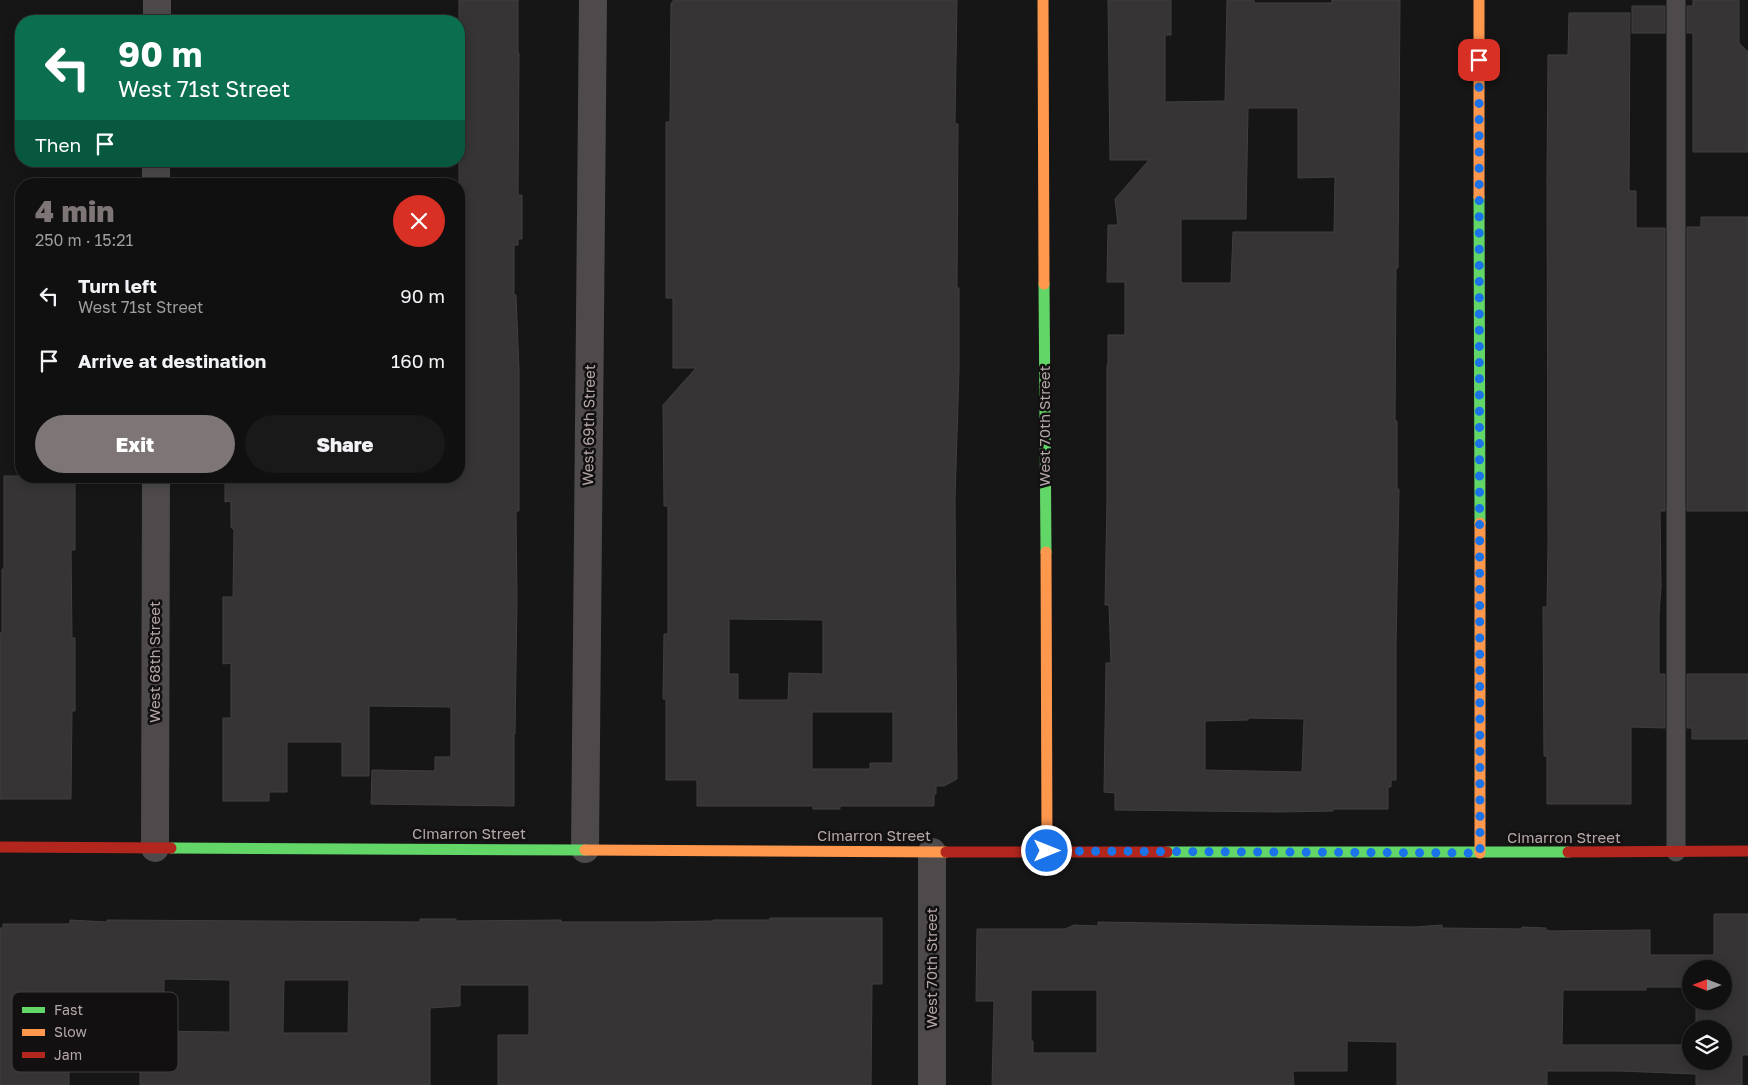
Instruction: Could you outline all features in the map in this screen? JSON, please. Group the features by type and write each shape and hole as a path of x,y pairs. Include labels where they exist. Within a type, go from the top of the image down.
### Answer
{"street":[{"path":"157,0 157,15"},
{"name":"West 69th Street","path":"585,850 593,0"},
{"name":"West 70th Street","path":"1042,0 1047,851"},
{"path":"1478,0 1480,853"},
{"name":"West 68th Street","path":"155,848 156,483"},
{"name":"Cimarron Street","path":"0,847 932,852 1480,853 1748,851"},
{"name":"West 70th Street","path":"932,852 932,1085"}],"lane":[{"path":"1676,0 1676,852"}],"building":[{"path":"459,0 518,0 518,195 522,195 522,239 518,239 518,245 514,245 514,295 516,295 519,370 519,511 516,513 517,599 514,806 371,804 372,770 435,771 435,757 451,757 451,707 369,706 369,776 342,776 342,742 287,742 287,792 269,792 269,801 223,801 223,718 231,718 231,663 223,664 223,597 233,597 234,530 231,527 231,501 225,502 225,483 465,483 465,178 459,178 459,167 465,167 465,15 459,15"},
{"path":"673,0 957,0 955,124 958,124 957,288 959,288 959,370 955,499 957,779 944,786 936,786 934,806 840,806 840,809 813,809 813,806 697,806 697,780 666,780 666,699 663,699 664,634 668,634 668,506 664,506 663,405 696,368 673,368 673,298 666,298 666,122 670,122 671,3 673,3","holes":["729,619 823,620 823,674 789,673 788,700 738,700 738,674 729,674","812,712 893,712 893,763 870,763 870,769 812,769"]},
{"path":"1108,0 1171,0 1171,35 1165,35 1165,102 1225,101 1227,0 1254,0 1254,3 1332,3 1332,0 1400,0 1395,421 1397,421 1397,489 1399,489 1396,780 1391,780 1391,787 1388,787 1388,809 1333,809 1333,811 1279,812 1115,810 1115,793 1104,792 1106,663 1111,663 1109,605 1105,605 1108,335 1125,335 1125,282 1107,282 1108,225 1118,225 1115,199 1149,160 1110,160","holes":["1248,108 1298,108 1298,178 1335,177 1334,232 1233,232 1231,283 1181,283 1181,219 1246,219","1248,718 1304,719 1302,772 1205,770 1205,721 1248,720"]},
{"path":"1693,0 1739,0 1739,43 1748,52 1748,152 1693,152 1693,33 1687,33 1687,6 1693,6"},
{"path":"1632,6 1665,6 1665,33 1632,33"},
{"path":"1569,13 1630,13 1629,191 1636,191 1636,228 1665,228 1665,511 1660,511 1659,674 1665,674 1665,728 1631,727 1631,804 1547,804 1547,756 1544,756 1543,607 1547,607 1548,542 1548,55 1568,55"},
{"path":"1701,217 1748,217 1748,511 1687,511 1687,227 1701,227"},
{"path":"4,476 15,476 15,483 75,483 75,550 71,550 72,638 75,638 75,711 72,711 71,799 0,799 0,633 2,633 2,569 4,569"},
{"path":"1687,674 1748,674 1748,739 1692,739 1692,728 1687,728"},
{"path":"1714,914 1748,914 1748,1055 1742,1055 1742,1085 1696,1085 1696,1074 1547,1071 1547,1085 1397,1085 1397,1042 1347,1041 1347,1071 1293,1071 1294,1085 992,1085 994,1001 976,1001 977,929 1065,929 1074,925 1098,926 1098,922 1415,927 1442,925 1442,928 1522,929 1522,927 1546,928 1546,930 1551,931 1650,930 1650,955 1714,955","holes":["1682,960 1732,960 1732,1010 1696,1010 1696,1020 1732,1020 1732,1070 1682,1070 1682,1045 1562,1045 1563,990 1646,990 1646,987 1682,987","1031,990 1097,990 1097,1053 1033,1053 1033,1041 1031,1041"]},
{"path":"882,918 882,984 872,984 871,1085 498,1085 498,1035 529,1035 529,985 460,985 460,1006 430,1008 430,1085 140,1085 140,1072 178,1072 178,1031 230,1032 230,980 164,979 164,992 12,992 12,1072 69,1072 69,1085 0,1085 0,928 3,928 3,924 70,924 70,920 107,922 107,920 420,922 420,919 456,919 456,921 561,920 561,922 649,922","holes":["284,980 349,980 348,1033 283,1033"]}],"traffic: fast":[{"path":"1479,197 1480,523"},
{"path":"1044,284 1046,552"},
{"path":"171,848 585,850"},
{"path":"1167,852 1568,852"}],"traffic: slow":[{"path":"1043,0 1044,284"},
{"path":"1479,0 1479,197"},
{"path":"1480,523 1480,853"},
{"path":"1046,552 1047,851"},
{"path":"585,850 946,852"}],"traffic: jam":[{"path":"0,847 171,848"},
{"path":"1568,852 1748,851"},
{"path":"946,852 1167,852"}],"route":[{"path":"1047,851 1480,853 1479,60"}]}
